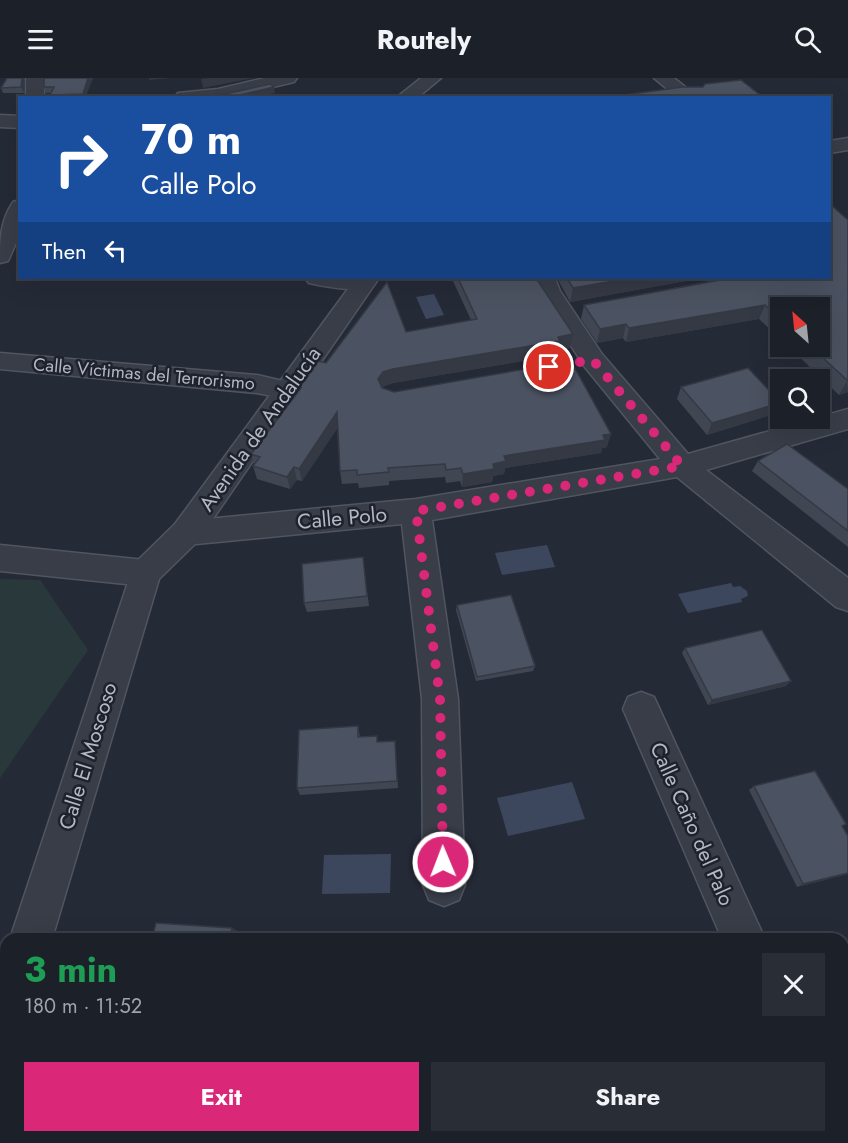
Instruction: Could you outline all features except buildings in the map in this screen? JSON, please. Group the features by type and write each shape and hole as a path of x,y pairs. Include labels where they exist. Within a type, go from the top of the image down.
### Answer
{"street":[{"path":"35,78 35,96"},
{"path":"195,96 218,94 288,78"},
{"path":"408,96 432,78"},
{"path":"663,78 687,96"},
{"path":"0,121 18,122"},
{"path":"831,138 848,135"},
{"path":"831,147 848,144"},
{"path":"0,202 18,205"},
{"path":"8,252 18,213"},
{"path":"342,279 366,280"},
{"path":"544,279 548,291 572,311 581,362 682,466 848,597"},
{"name":"Avenida de Andalucía","path":"145,573 186,533 366,280"},
{"name":"Calle Víctimas del Terrorismo","path":"0,361 257,384 287,390"},
{"name":"Calle Polo","path":"186,533 416,511 682,466 848,419"},
{"path":"416,511 440,699 444,885"},
{"path":"0,558 145,573"},
{"name":"Calle El Moscoso","path":"33,933 145,573"},
{"name":"Calle Caño del Palo","path":"641,709 741,933"}],"shaded area":[{"path":"0,579 40,580 88,650 0,778"}],"water":[{"path":"434,294 444,315 426,319 416,297"},
{"path":"547,545 555,567 502,575 495,553"},
{"path":"731,583 733,587 740,586 747,591 748,596 741,599 742,602 688,613 678,594"},
{"path":"572,782 585,819 508,836 497,798"},
{"path":"391,854 390,893 322,894 324,855"}],"route":[{"path":"443,862 440,699 416,511 682,466 593,360 549,367"}]}
